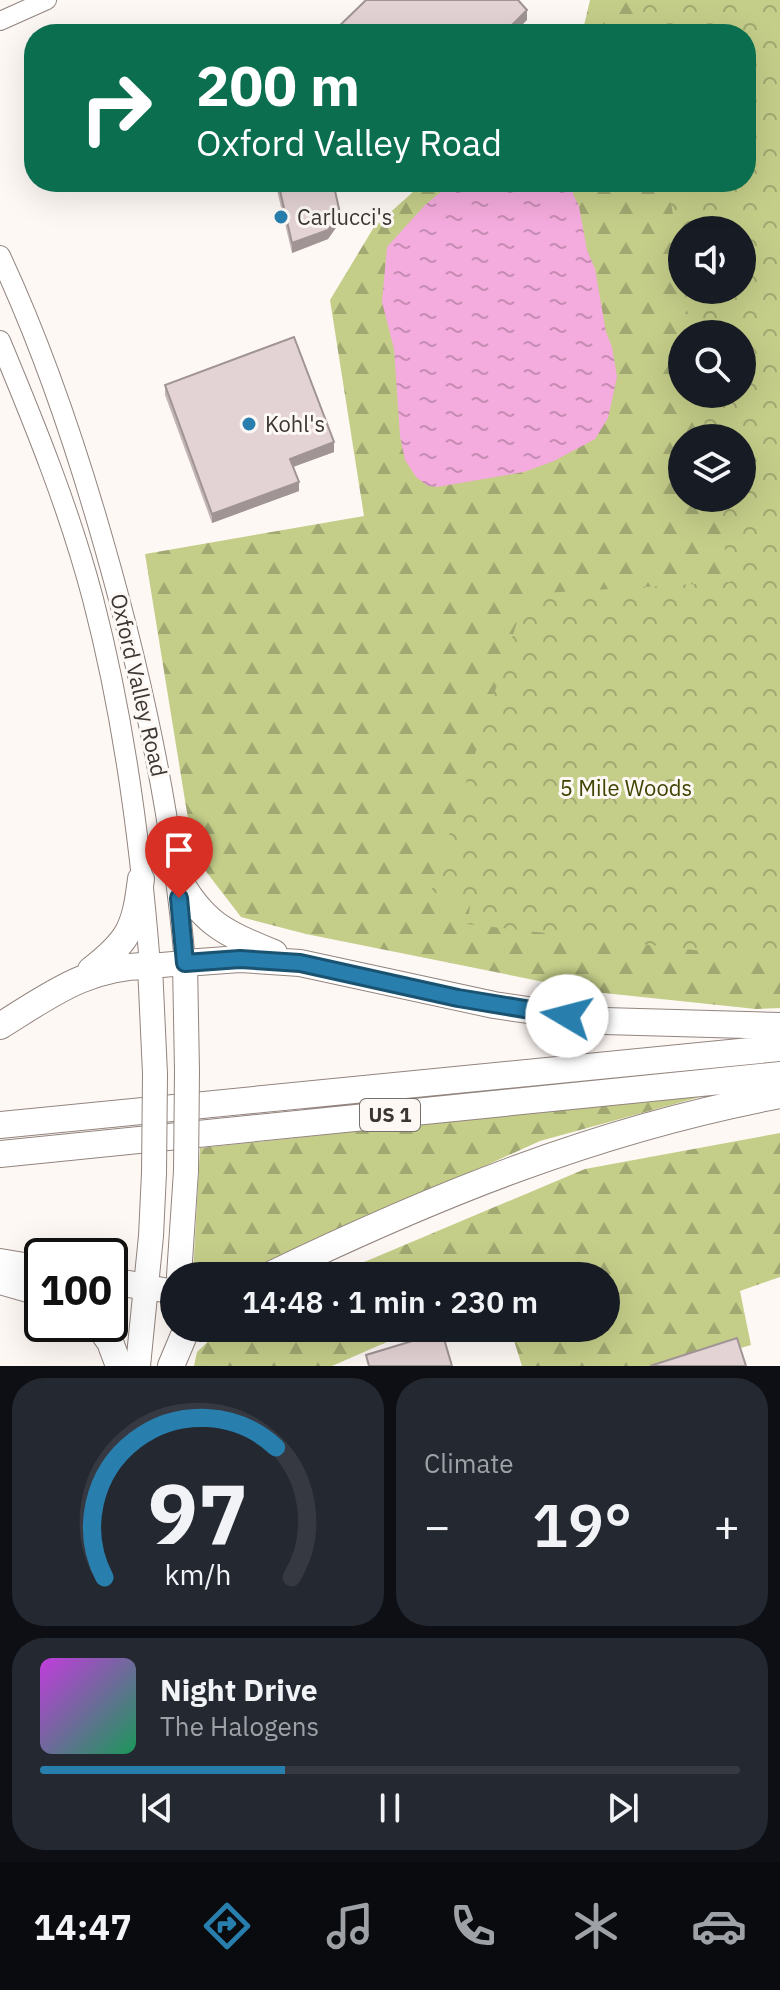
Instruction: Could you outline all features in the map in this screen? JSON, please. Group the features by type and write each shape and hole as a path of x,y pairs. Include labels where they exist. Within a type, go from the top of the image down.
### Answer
{"highway":[{"path":"176,874 191,902 221,930 300,963"},
{"path":"0,1026 78,979 111,954 126,937 136,913 141,879"},
{"path":"185,963 260,959 300,963 458,998 567,1016 664,1024 780,1026"},
{"path":"78,979 107,969 150,966"},
{"name":"US 1","path":"0,1125 780,1048"},
{"name":"US 1","path":"0,1154 780,1075"},
{"path":"298,1262 405,1211 547,1156 656,1124 780,1095"},
{"path":"0,1262 24,1266"},
{"path":"0,1281 24,1288"},
{"path":"128,1284 147,1287"},
{"path":"110,1342 119,1366"},
{"path":"170,1366 181,1342"}],"main road":[{"name":"Oxford Valley Road","path":"0,256 73,438 118,592 152,731 176,874 185,963 186,1171 180,1262"},
{"name":"Oxford Valley Road","path":"0,341 58,489 92,597 115,705 141,879 150,966 155,1074 154,1173 147,1287 138,1366"},
{"path":"150,966 185,963"},
{"path":"147,1287 160,1289"},
{"path":"170,1366 172,1342"}],"street":[{"path":"0,21 47,0"}],"green space":[{"path":"590,0 780,0 780,1008 756,1009 594,992 306,934 241,917 194,856 145,554 364,516 330,300 374,227 413,192 756,192 756,24 584,24"},
{"name":"5 Mile Woods","path":"639,0 780,0 780,957 773,959 467,924 471,901 431,892 526,594 730,582 719,512 756,512 756,424 705,424 702,408 756,408 756,320 689,320 686,304 756,304 756,216 673,216 670,192 756,192 756,24 643,24"},
{"path":"711,1094 540,1141 273,1262 194,1262 200,1148"},
{"path":"780,1133 780,1277 740,1291 751,1345 678,1366 522,1366 514,1342 620,1342 620,1262 364,1262 585,1169"},
{"path":"207,1342 387,1342 332,1366 194,1366 197,1352"}],"water":[{"path":"441,192 573,192 579,206 587,250 595,269 617,377 608,418 595,439 554,461 524,472 437,487 428,486 416,477 405,460 400,436 394,349 382,302 387,247"}],"building":[{"path":"366,0 518,0 527,10 513,24 341,24"},
{"path":"280,192 335,192 340,213 328,230 292,243"},
{"name":"Kohl's","path":"294,337 334,442 290,459 299,482 212,514 165,385"},
{"path":"737,1338 746,1366 650,1366"},
{"path":"409,1342 445,1342 452,1366 369,1366 366,1355"}],"place":[{"name":"Carlucci's","path":"281,217"},
{"name":"Kohl's","path":"249,424"}],"route":[{"path":"179,898 185,963 260,959 300,963 458,998 567,1016"}]}
